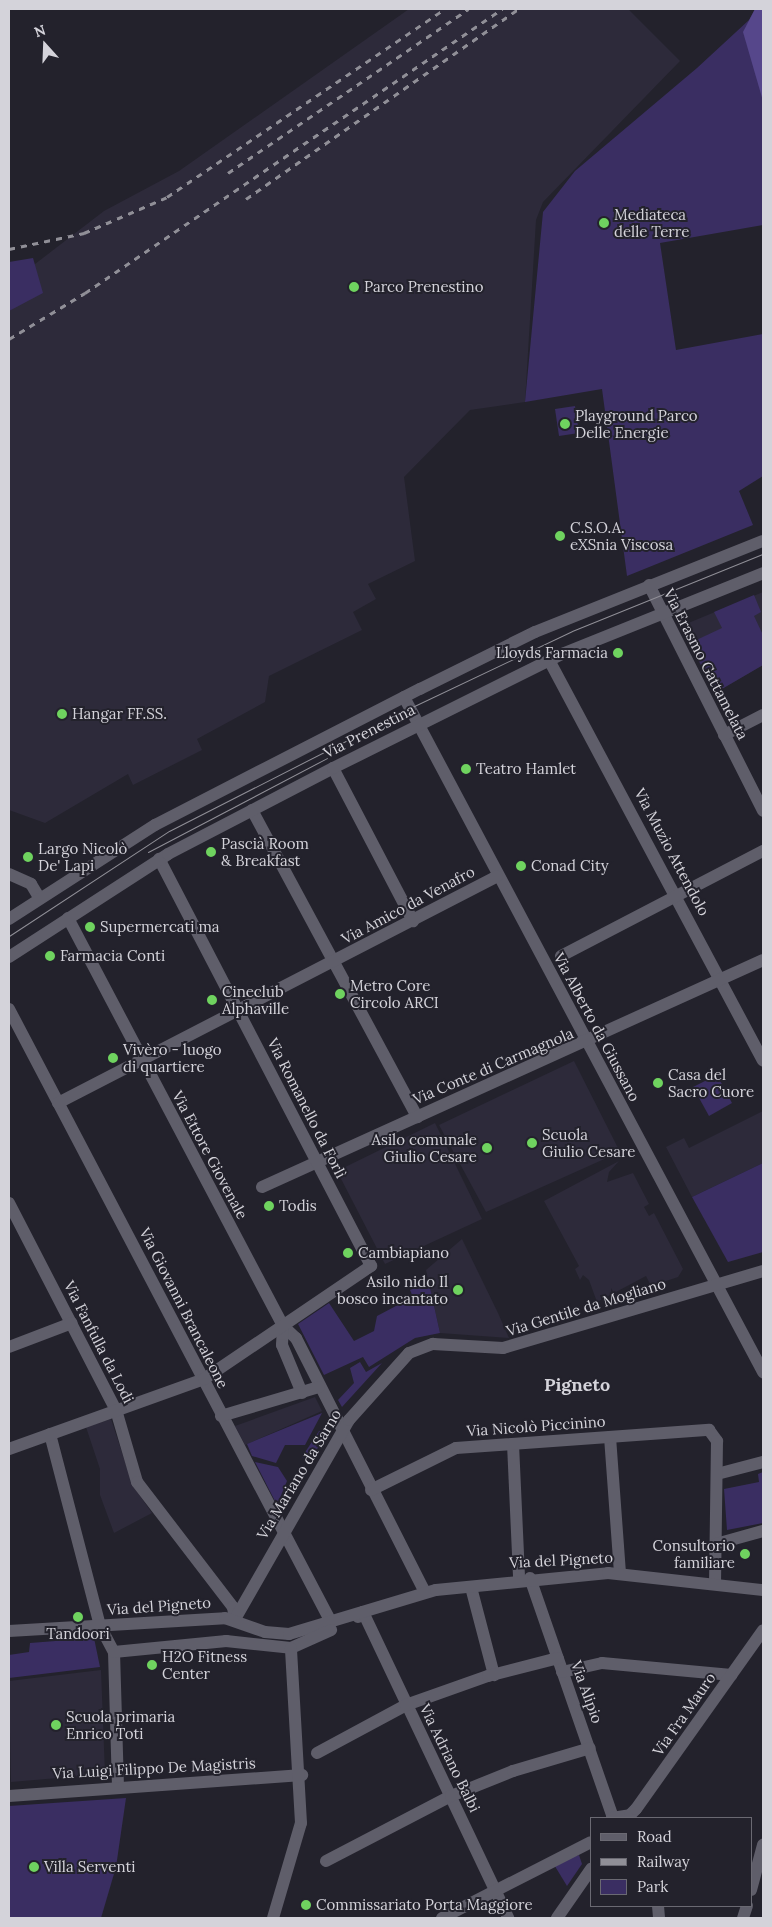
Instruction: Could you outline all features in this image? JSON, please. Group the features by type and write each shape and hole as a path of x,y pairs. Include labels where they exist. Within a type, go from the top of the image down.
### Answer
{"street":[{"name":"Via Prenestina","path":"9,919 162,821 404,697 535,632 763,541"},
{"name":"Via Prenestina","path":"9,957 159,859 333,768 549,660 660,613 763,573"},
{"name":"Via Erasmo Gattamelata","path":"649,585 660,613 763,811"},
{"name":"Via Muzio Attendolo","path":"549,660 677,895 763,1060"},
{"name":"Via Alberto da Giussano","path":"404,697 496,876 588,1043 763,1372"},
{"path":"724,736 763,715"},
{"path":"333,768 413,921"},
{"path":"252,810 417,1117"},
{"path":"561,956 763,851"},
{"name":"Via Romanello da Forlì","path":"159,859 371,1266 283,1326"},
{"path":"9,874 31,884 40,899"},
{"name":"Via Amico da Venafro","path":"58,1103 238,1008 334,964 496,876"},
{"name":"Via Ettore Giovenale","path":"68,918 283,1326 296,1338 341,1433 425,1592"},
{"name":"Via Conte di Carmagnola","path":"262,1187 588,1043 763,960"},
{"name":"Via Giovanni Brancaleone","path":"9,1010 331,1622"},
{"name":"Via Fanfulla da Lodi","path":"9,1203 116,1410 137,1482 233,1606 234,1619"},
{"name":"Via Gentile da Mogliano","path":"405,1356 433,1344 498,1349 763,1271"},
{"path":"9,1347 72,1323"},
{"path":"9,1449 204,1379 283,1326"},
{"name":"Via Ettore Giovenale","path":"283,1326 282,1344 302,1392"},
{"name":"Via Mariano da Sarno","path":"234,1619 282,1531 341,1433 372,1390 405,1356"},
{"path":"221,1416 319,1387"},
{"name":"Via Nicolò Piccinino","path":"371,1490 450,1449 712,1431 717,1439 717,1474"},
{"path":"50,1434 100,1626"},
{"path":"610,1437 620,1573"},
{"name":"Via Alipio","path":"513,1444 524,1578 558,1658 590,1748 612,1817"},
{"path":"714,1583 717,1474 763,1462"},
{"path":"716,1544 763,1531"},
{"name":"Via del Pigneto","path":"9,1631 234,1619 265,1632 286,1634 331,1622 425,1592 524,1578 620,1573 763,1590"},
{"path":"472,1591 494,1675"},
{"name":"Via del Pigneto","path":"292,1648 358,1618 363,1612"},
{"name":"Via Adriano Balbi","path":"363,1612 496,1889 508,1918"},
{"name":"Via del Pigneto","path":"100,1626 114,1652"},
{"name":"Via Fra Mauro","path":"618,1817 630,1815 763,1630"},
{"path":"118,1786 114,1652 226,1641 292,1648 302,1775 298,1843 274,1918"},
{"path":"317,1753 406,1705 494,1675 558,1658"},
{"path":"562,1672 598,1663 731,1675"},
{"path":"326,1862 451,1796 590,1748"},
{"name":"Via Luigi Filippo De Magistris","path":"9,1796 118,1786 302,1775"},
{"path":"442,1918 590,1842"},
{"path":"752,1886 763,1845"},
{"path":"557,1918 590,1870"}],"shaded area":[{"path":"409,9 628,9 680,61 543,202 536,220 525,402 470,410 404,477 415,561 368,584 376,599 353,612 362,630 269,676 265,702 197,739 202,750 133,785 128,774 45,823 9,810 9,284 104,211 179,171"},
{"path":"755,9 763,9 763,101 743,32"},
{"path":"763,592 763,665 715,693 684,633 686,624"},
{"name":"Scuola Giulio Cesare","path":"574,1061 620,1152 486,1212 439,1125"},
{"path":"763,1111 763,1163 692,1197 666,1147 684,1138 689,1148"},
{"path":"435,1123 482,1219 385,1264 337,1171"},
{"path":"619,1161 609,1172 607,1182 633,1173 649,1204 644,1207 649,1216 654,1213 683,1269 678,1277 651,1286 646,1276 597,1302 589,1280 583,1275 580,1280 575,1269 579,1266 544,1201"},
{"name":"Asilo nido Il bosco incantato","path":"462,1239 509,1338 440,1333 426,1270"},
{"path":"315,1397 322,1411 245,1445 235,1426"},
{"path":"111,1419 133,1486 152,1513 114,1533 100,1495 100,1469 86,1427"},
{"name":"Scuola primaria Enrico Toti","path":"101,1670 105,1774 11,1782 9,1681"}],"green space":[{"path":"755,9 763,9 763,225 660,243 676,350 763,334 763,476 739,491 753,525 627,576 602,389 525,402 543,212 575,171 697,68 749,20"},
{"path":"33,258 43,293 9,311 9,262"},
{"path":"575,406 579,433 559,436 555,409"},
{"path":"754,595 761,612 754,616 763,635 763,665 715,693 690,643 722,628 714,612"},
{"path":"717,1075 732,1103 709,1116 693,1087"},
{"path":"763,1163 763,1252 728,1262 692,1197"},
{"path":"429,1283 440,1333 415,1338 369,1367 363,1357 324,1375 298,1324 329,1303 354,1341 374,1331 377,1316 413,1297 410,1290"},
{"path":"360,1362 366,1372 382,1363 342,1407 338,1400 354,1383 350,1368"},
{"path":"322,1413 305,1445 285,1445 276,1463 252,1456 247,1444"},
{"path":"330,1429 309,1462 302,1457 319,1431"},
{"path":"255,1462 278,1467 287,1481 277,1505"},
{"path":"763,1472 763,1523 727,1530 724,1489 759,1482 758,1474"},
{"path":"94,1638 100,1667 9,1678 9,1655 29,1652 30,1643"},
{"path":"126,1798 116,1867 101,1918 9,1918 9,1806"},
{"path":"579,1855 582,1864 567,1886 553,1863"}],"tram line":[{"path":"9,936 169,831 410,708 572,631 763,554"},
{"path":"148,852 327,758"}],"railway":[{"path":"9,249 84,233 167,197 445,9"},
{"path":"228,173 468,9"},
{"path":"9,339 85,293 502,9"},
{"path":"246,199 518,9"}],"place":[{"name":"Mediateca delle Terre","path":"604,223"},
{"name":"Parco Prenestino","path":"354,287"},
{"name":"Playground Parco Delle Energie","path":"565,424"},
{"name":"C.S.O.A. eXSnia Viscosa","path":"560,536"},
{"name":"Lloyds Farmacia","path":"618,653"},
{"name":"Hangar FF.SS.","path":"62,714"},
{"name":"Teatro Hamlet","path":"466,769"},
{"name":"Pascià Room & Breakfast","path":"211,852"},
{"name":"Largo Nicolò De' Lapi","path":"28,857"},
{"name":"Conad City","path":"521,866"},
{"name":"Supermercati ma","path":"90,927"},
{"name":"Farmacia Conti","path":"50,956"},
{"name":"Metro Core Circolo ARCI","path":"340,994"},
{"name":"Cineclub Alphaville","path":"212,1000"},
{"name":"Vivèro - luogo di quartiere","path":"113,1058"},
{"name":"Casa del Sacro Cuore","path":"658,1083"},
{"name":"Scuola Giulio Cesare","path":"532,1143"},
{"name":"Asilo comunale Giulio Cesare","path":"487,1148"},
{"name":"Todis","path":"269,1206"},
{"name":"Cambiapiano","path":"348,1253"},
{"name":"Asilo nido Il bosco incantato","path":"458,1290"},
{"name":"Consultorio familiare","path":"745,1554"},
{"name":"Tandoori","path":"78,1617"},
{"name":"H2O Fitness Center","path":"152,1665"},
{"name":"Scuola primaria Enrico Toti","path":"56,1725"},
{"name":"Villa Serventi","path":"34,1867"},
{"name":"Commissariato Porta Maggiore","path":"306,1905"}],"district":[{"name":"Pigneto","path":"577,1385"}]}
